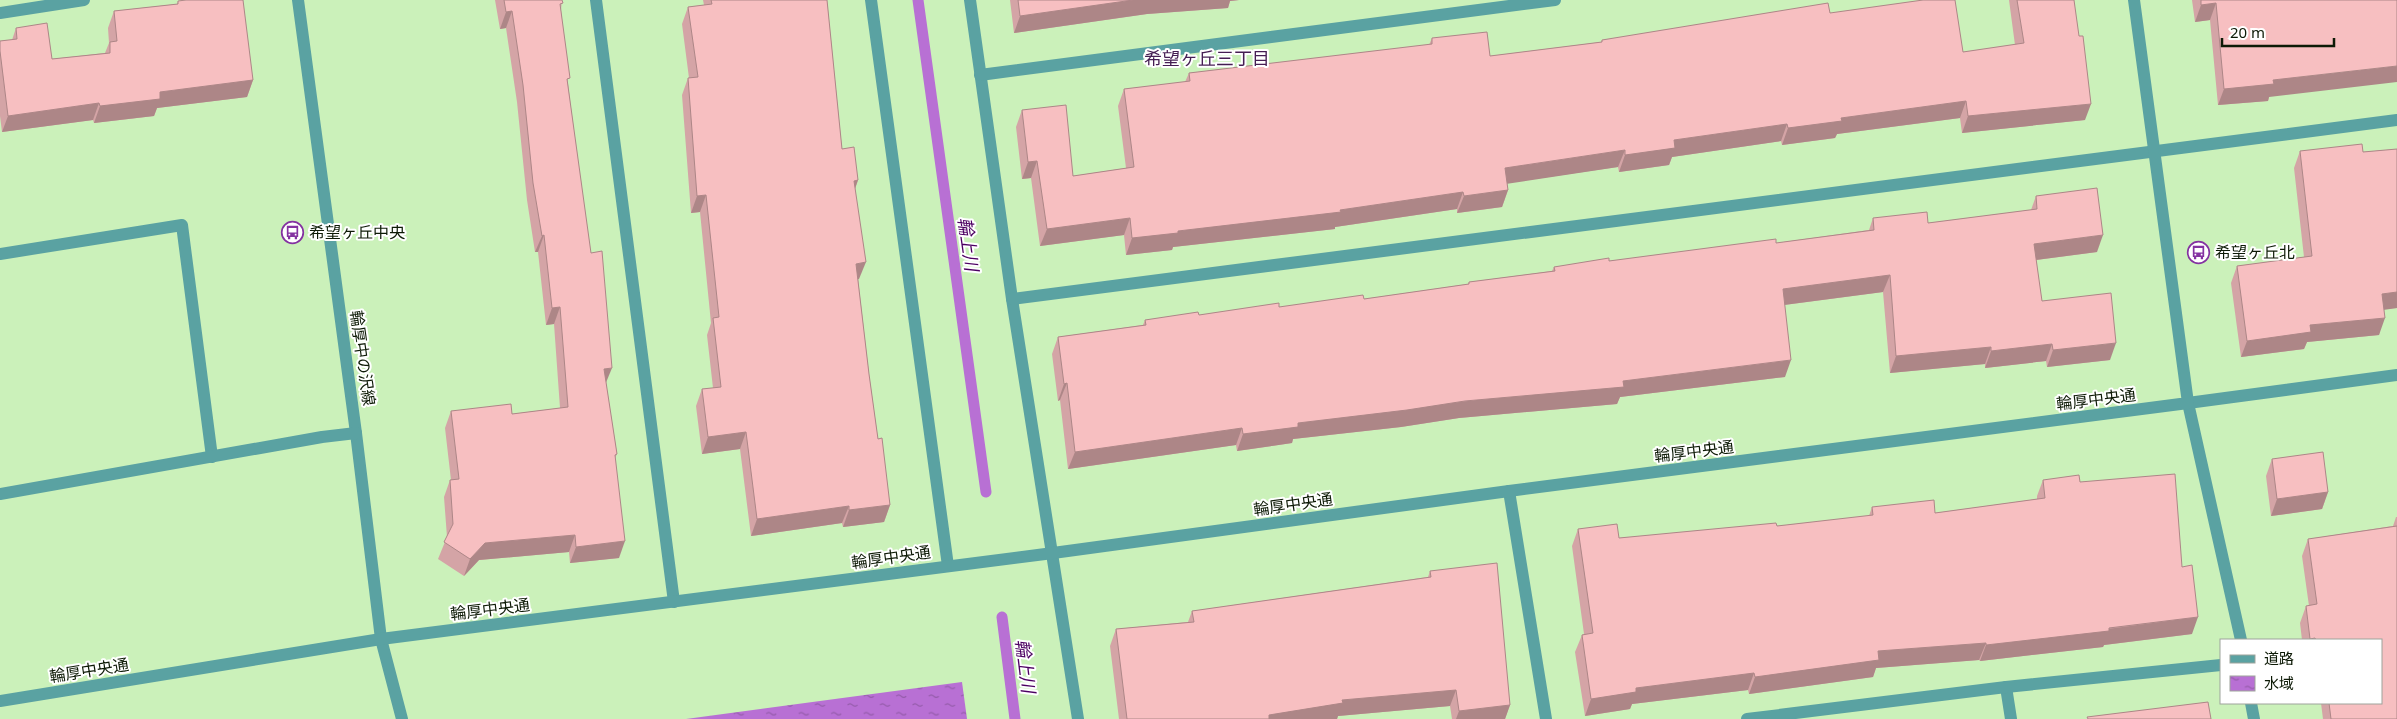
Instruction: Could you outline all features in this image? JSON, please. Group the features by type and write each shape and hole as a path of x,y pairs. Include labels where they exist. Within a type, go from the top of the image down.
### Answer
{"street":[{"path":"0,12 84,0"},
{"name":"輪厚中の沢線","path":"298,0 356,433 381,639 402,719"},
{"path":"596,0 674,602"},
{"path":"871,0 948,566"},
{"path":"970,0 1012,298 1078,719"},
{"path":"980,75 1555,0"},
{"path":"2134,0 2188,403 2241,639"},
{"path":"1012,298 2093,159 2155,153 2397,120"},
{"path":"0,254 182,225 212,457"},
{"name":"輪厚中央通","path":"0,701 381,639 1052,553 1509,491 2397,375"},
{"path":"0,494 322,436 356,433"},
{"path":"1509,491 1546,719"},
{"path":"1747,719 1778,717 2006,687 2220,665"},
{"path":"2006,687 2011,719"},
{"path":"2252,704 2254,719"}],"water":[{"path":"962,682 967,719 686,719"}],"building":[{"path":"243,0 253,80 160,92 160,99 100,106 99,103 8,116 0,41 17,39 16,28 47,23 52,59 110,53 110,42 117,41 114,11 178,4 178,1"},
{"path":"504,0 562,0 563,3 560,4 570,78 567,79 591,253 602,251 612,368 604,369 617,454 615,455 625,541 576,547 575,535 485,543 470,559 444,542 453,524 450,480 459,479 451,411 511,404 512,414 568,407 560,307 552,308 544,235 542,236 533,183 523,85 512,11 506,12"},
{"path":"711,0 827,0 842,149 854,147 858,180 854,181 866,262 856,264 878,439 882,438 890,505 849,510 849,506 757,519 746,432 708,437 702,389 721,387 713,318 719,317 706,195 697,196 688,78 698,77 688,7 712,4"},
{"path":"1018,0 1133,0 1020,16"},
{"path":"1923,0 1955,0 1963,52 2024,43 2017,0 2074,0 2079,36 2083,36 2091,104 1968,116 1966,101 1841,118 1842,121 1788,128 1787,124 1674,140 1675,148 1625,155 1625,150 1505,168 1508,190 1464,196 1463,192 1340,210 1341,212 1132,238 1130,218 1047,229 1037,161 1028,162 1022,110 1066,105 1073,176 1134,167 1124,89 1190,81 1189,73 1432,44 1432,38 1487,32 1490,56 1602,42 1602,40 1828,3 1830,13"},
{"path":"2201,0 2397,0 2397,66 2273,80 2274,84 2224,89 2216,3 2201,5"},
{"path":"2362,144 2363,152 2397,149 2397,292 2382,294 2385,318 2310,325 2311,332 2247,341 2237,266 2312,256 2300,151"},
{"path":"2097,188 2103,235 2034,244 2042,301 2111,293 2116,343 2053,350 2052,344 1991,351 1991,347 1896,356 1890,275 1783,289 1791,360 1623,381 1624,387 1465,401 1298,423 1298,427 1243,434 1242,428 1075,452 1067,383 1064,384 1058,337 1146,325 1145,320 1198,312 1199,315 1279,303 1279,307 1363,295 1364,299 1469,284 1469,282 1555,271 1554,267 1609,258 1609,261 1776,239 1776,243 1874,230 1873,218 1927,212 1928,223 2037,209 2036,196"},
{"path":"2323,452 2328,492 2277,499 2272,459"},
{"path":"2175,474 2182,567 2192,565 2198,617 2109,628 2109,631 1986,645 1986,643 1878,651 1879,660 1755,677 1754,673 1636,688 1636,692 1591,699 1582,635 1593,633 1578,529 1617,524 1619,538 1776,523 1777,526 1873,515 1872,507 1934,500 1935,513 2045,498 2043,480 2079,475 2080,482"},
{"path":"2397,526 2397,719 2331,719 2329,704 2382,704 2382,639 2310,639 2306,606 2317,604 2308,539"},
{"path":"1497,563 1510,705 1459,711 1456,690 1342,700 1343,703 1269,715 1269,719 1127,719 1116,629 1194,622 1192,611 1431,577 1430,571"},
{"path":"2208,702 2211,719 2088,719 2087,717"}],"waterway":[{"name":"輪上川","path":"918,0 986,492"},
{"name":"輪上川","path":"1002,617 1015,719"}],"place":[{"name":"希望ヶ丘中央","path":"293,232"},
{"name":"希望ヶ丘北","path":"2199,252"}],"district":[{"name":"希望ヶ丘三丁目","path":"1207,58"}]}
